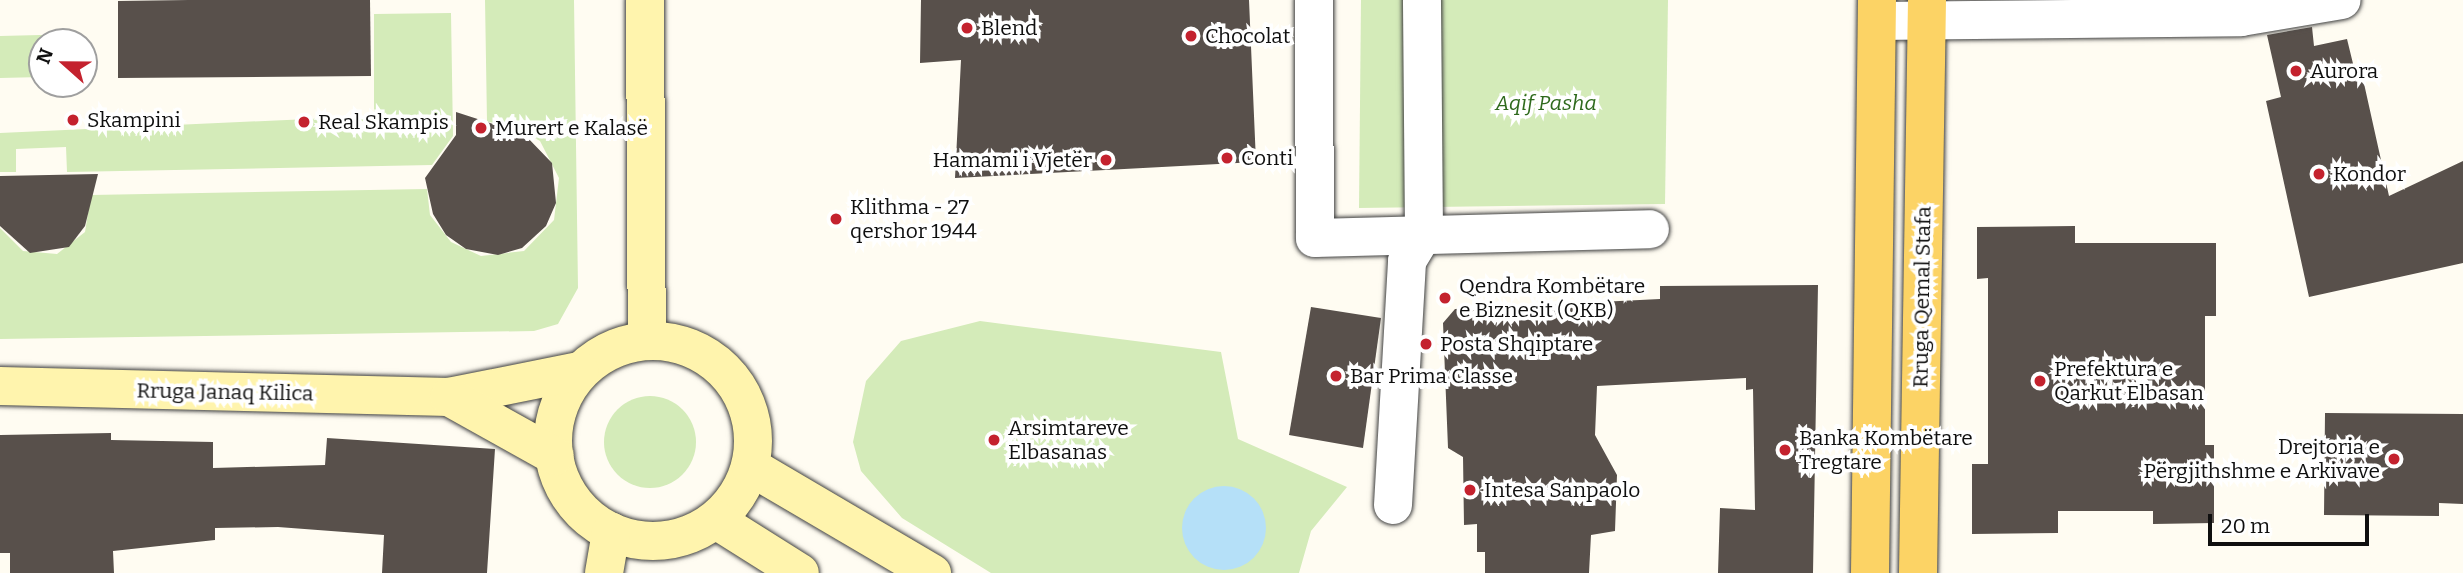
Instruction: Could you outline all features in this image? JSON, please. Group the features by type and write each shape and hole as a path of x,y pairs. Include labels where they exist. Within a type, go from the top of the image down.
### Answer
{"main road":[{"path":"645,0 647,340"},
{"name":"Rruga Qemal Stafa","path":"1918,573 1942,10"},
{"path":"1870,573 1877,11"},
{"path":"449,397 579,371 618,347 647,340 679,343 732,378 750,415 751,467 738,497 716,520 665,540 611,532 569,495 555,456 557,412 579,371"},
{"name":"Rruga Janaq Kilica","path":"0,386 449,397"},
{"path":"449,397 555,456"},
{"path":"751,467 932,573"},
{"path":"716,520 800,573"},
{"path":"604,573 611,532"}],"street":[{"path":"1314,0 1315,238 1650,229"},
{"path":"1392,505 1407,261 1424,233 1422,0"},
{"path":"1877,11 1942,10 2241,18 2342,0"}],"green space":[{"path":"485,0 574,0 578,288 558,324 534,331 0,339 0,228 23,251 57,254 85,232 91,195 427,189 430,215 451,242 481,256 524,251 554,220 559,178 540,141 509,124 487,122"},
{"name":"Aqif Pasha","path":"1361,0 1668,0 1665,204 1359,208"},
{"path":"451,13 453,136 432,165 67,172 66,147 16,149 16,172 0,172 0,133 374,116 374,14"},
{"path":"28,35 28,77 0,78 0,36"},
{"path":"980,321 1221,352 1238,439 1347,487 1311,531 1299,573 991,573 902,518 861,471 853,442 866,381 901,341"},
{"path":"650,396 667,400 682,410 692,425 696,442 692,459 682,474 667,484 650,488 633,484 618,474 608,459 604,442 608,425 618,410 633,400"}],"water":[{"path":"1224,486 1240,489 1254,498 1263,512 1266,528 1263,544 1254,558 1240,567 1224,570 1208,567 1194,558 1185,544 1182,528 1185,512 1194,498 1208,489"}],"building":[{"path":"370,0 371,76 118,78 118,1"},
{"path":"921,0 1249,0 1256,162 955,178 961,60 920,63"},
{"path":"2312,27 2314,46 2347,39 2357,80 2363,79 2389,196 2463,161 2463,263 2309,297 2266,101 2281,97 2267,35"},
{"path":"456,112 524,134 552,163 556,203 546,226 522,248 498,255 466,249 446,235 433,214 425,178 456,135"},
{"path":"98,174 85,226 69,247 30,253 0,226 0,176"},
{"name":"Prefektura e Qarkut Elbasan","path":"2075,226 2075,243 2216,243 2216,316 2205,316 2205,445 2214,445 2214,523 2153,524 2153,511 2058,511 2058,533 1972,534 1972,464 1988,464 1988,278 1977,279 1977,227"},
{"path":"1818,285 1813,573 1718,573 1720,508 1755,510 1753,389 1746,390 1746,378 1597,386 1595,435 1617,475 1615,531 1591,535 1589,573 1485,573 1485,552 1477,552 1477,524 1464,525 1463,457 1448,448 1443,323 1455,309 1660,299 1660,286"},
{"name":"Bar Prima Classe","path":"1311,307 1381,318 1363,448 1289,435"},
{"name":"Drejtoria e Përgjithshme e Arkivave","path":"2325,413 2463,414 2463,504 2439,503 2439,516 2324,515"},
{"path":"111,433 111,440 213,442 213,468 325,465 327,438 495,449 487,573 382,573 384,535 278,527 215,528 215,540 113,551 114,573 10,573 10,553 0,553 0,435"}],"place":[{"name":"Blend","path":"967,28"},
{"name":"Chocolat","path":"1191,36"},
{"name":"Aurora","path":"2296,71"},
{"name":"Skampini","path":"73,120"},
{"name":"Real Skampis","path":"304,122"},
{"name":"Murert e Kalasë","path":"481,128"},
{"name":"Conti","path":"1227,158"},
{"name":"Hamami i Vjetër","path":"1106,160"},
{"name":"Kondor","path":"2319,174"},
{"name":"Klithma - 27 qershor 1944","path":"836,219"},
{"name":"Qendra Kombëtare e Biznesit (QKB)","path":"1445,298"},
{"name":"Posta Shqiptare","path":"1426,344"},
{"name":"Bar Prima Classe","path":"1336,376"},
{"name":"Prefektura e Qarkut Elbasan","path":"2040,381"},
{"name":"Arsimtareve Elbasanas","path":"994,440"},
{"name":"Banka Kombëtare Tregtare","path":"1785,450"},
{"name":"Drejtoria e Përgjithshme e Arkivave","path":"2394,459"},
{"name":"Intesa Sanpaolo","path":"1470,490"}]}
